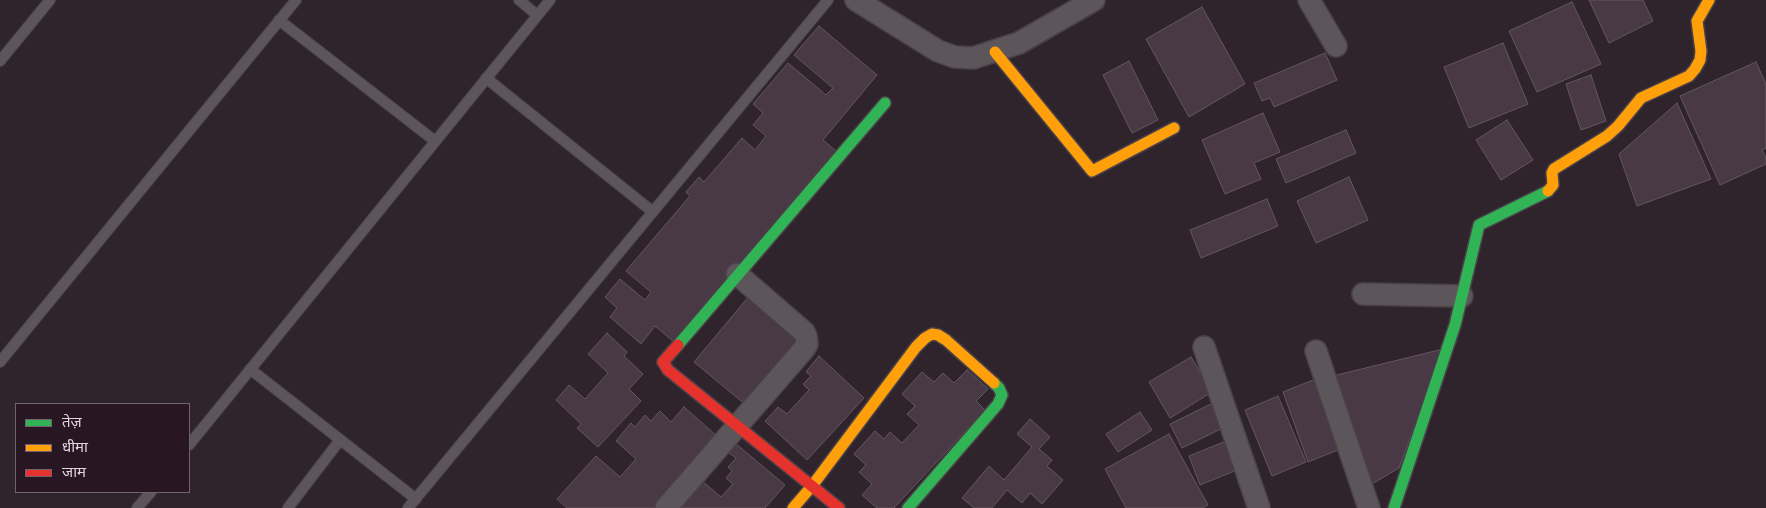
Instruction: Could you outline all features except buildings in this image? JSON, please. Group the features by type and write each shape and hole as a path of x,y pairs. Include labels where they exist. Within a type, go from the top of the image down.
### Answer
{"street":[{"path":"856,0 938,51 955,57 973,58 1019,43 1094,0"},
{"path":"1309,0 1336,46"},
{"path":"1394,508 1455,325 1479,225 1548,192 1553,185 1552,173 1554,169 1607,136 1618,126 1641,98 1680,80 1695,69 1700,60 1697,21 1710,0"},
{"path":"995,52 1092,171 1174,128"},
{"path":"839,508 668,370 663,362 885,103"},
{"path":"666,508 736,425 804,349 807,340 804,332 737,274"},
{"path":"1363,294 1462,296"},
{"path":"793,508 812,486 916,347 932,334 946,340 999,388 1002,395 998,404 908,508"},
{"path":"1204,347 1259,508"},
{"path":"1316,351 1368,508"}],"lane":[{"path":"0,61 50,0"},
{"path":"0,362 296,0"},
{"path":"519,0 538,15"},
{"path":"190,444 550,0"},
{"path":"408,508 828,0"},
{"path":"279,20 435,141"},
{"path":"486,78 653,212"},
{"path":"250,369 416,499"},
{"path":"288,508 340,440"},
{"path":"137,508 149,493"}],"traffic: fast":[{"path":"678,345 885,103"},
{"path":"1394,508 1455,325 1479,225 1548,191"},
{"path":"908,508 998,404 1002,395 994,383"}],"traffic: slow":[{"path":"1548,191 1553,185 1552,173 1554,169 1607,136 1618,126 1641,98 1689,76 1695,69 1700,60 1701,51 1697,21 1709,0"},
{"path":"995,52 1092,171 1174,128"},
{"path":"793,508 812,486 916,347 925,338 932,334 946,340 994,383"}],"traffic: jam":[{"path":"678,345 663,362 668,370 839,508"}]}
